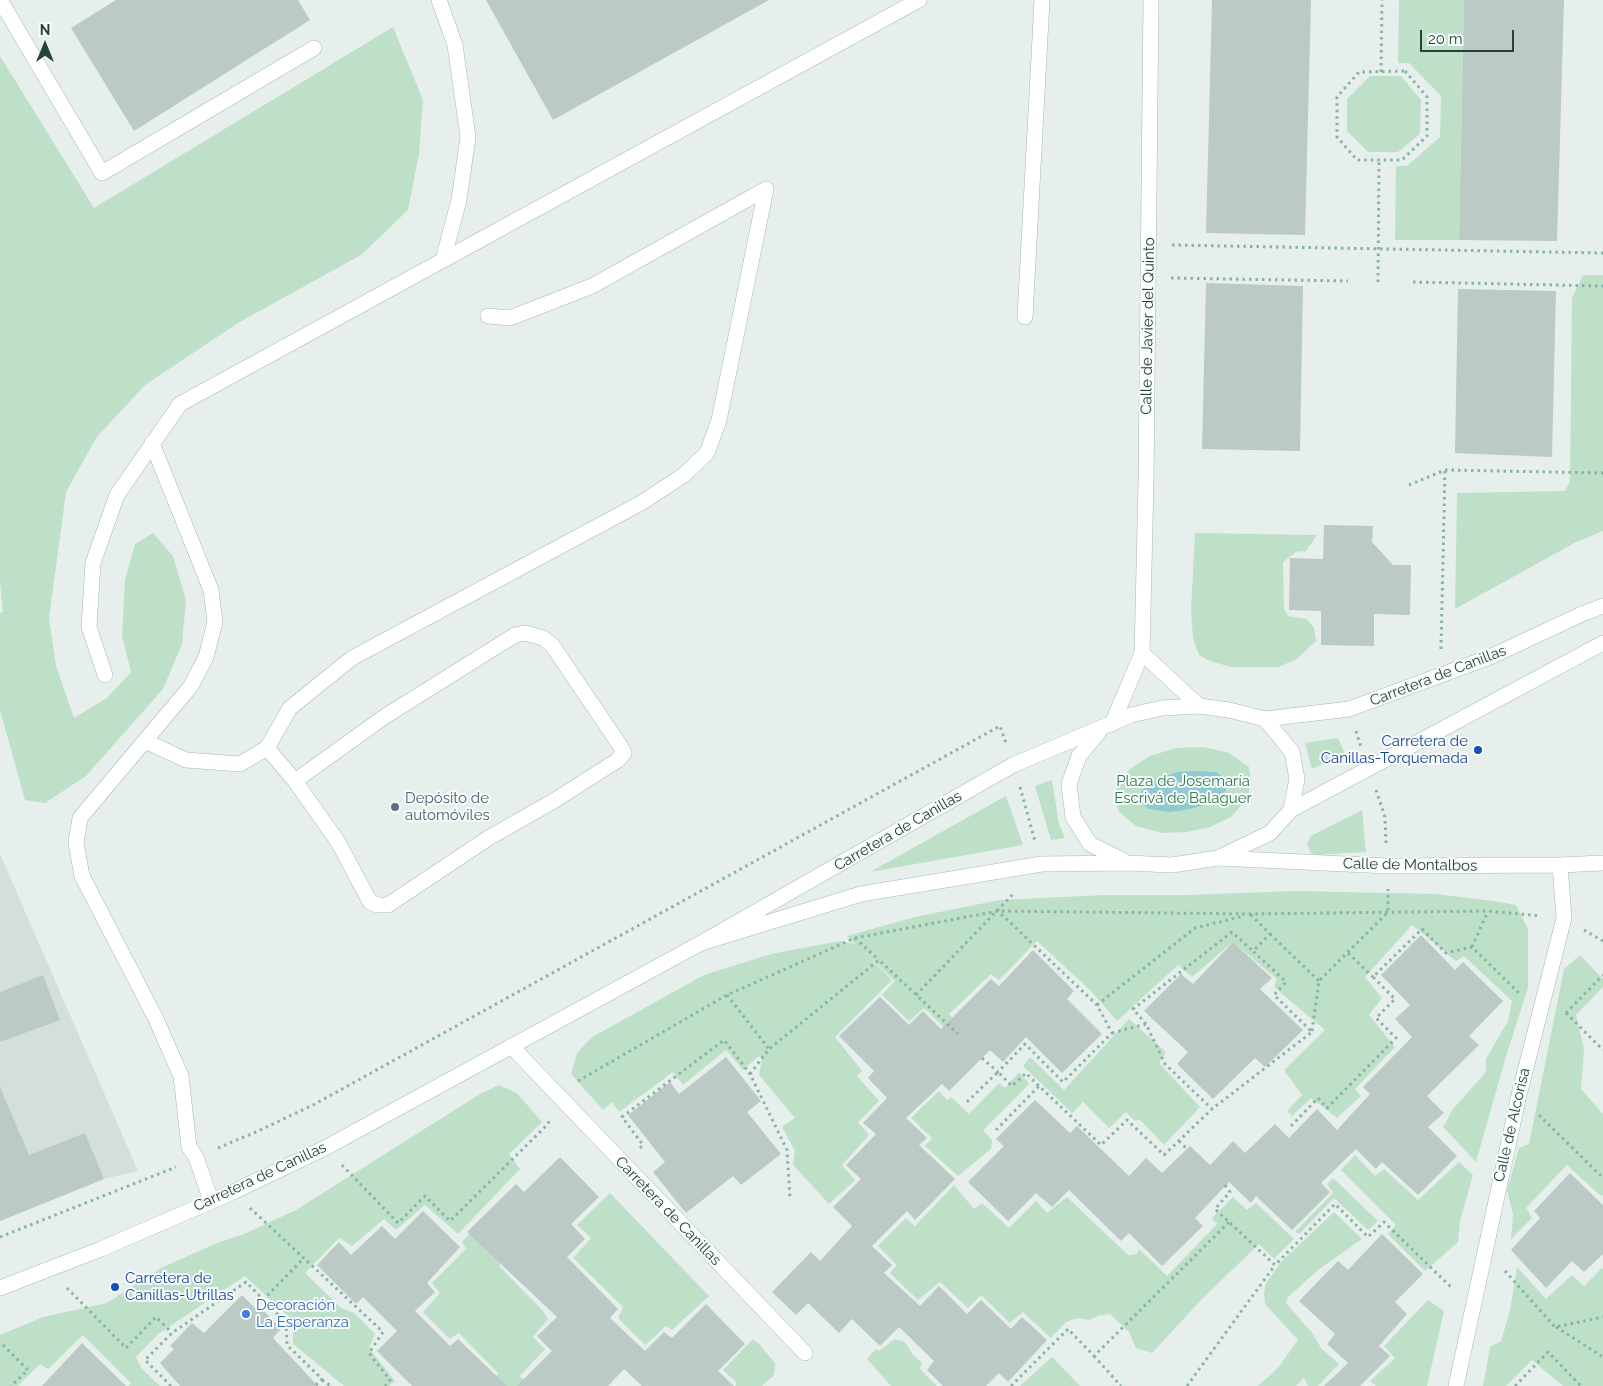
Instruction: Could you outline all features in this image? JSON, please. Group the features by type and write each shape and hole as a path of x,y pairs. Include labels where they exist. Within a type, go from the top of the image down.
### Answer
{"street":[{"path":"0,0 102,173 314,48"},
{"path":"439,0 455,45 468,137 459,200 443,260"},
{"path":"105,675 89,627 93,563 117,495 180,404 919,0"},
{"path":"1025,317 1042,0"},
{"name":"Calle de Javier del Quinto","path":"1107,726 1142,653 1149,278 1150,0"},
{"path":"145,742 186,760 240,764 266,748 290,708 352,658 641,503 684,475 707,454 719,420 766,189 592,286 510,318 488,316"},
{"path":"152,442 211,590 214,622 206,657 191,686 80,818 76,843 82,876 156,1019 181,1076 189,1147 196,1157 211,1200"},
{"name":"Carretera de Canillas","path":"1265,719 1349,709 1490,657 1603,606"},
{"path":"266,748 295,781 338,842 370,902 377,905 388,905 490,837 552,802 618,760 624,754 552,645 542,638 525,633 515,635 384,717 295,781"},
{"path":"1291,810 1297,780 1292,752 1265,719 1230,710 1199,706 1162,708 1131,716 1107,726 1079,756 1069,784 1073,817 1090,844 1127,863 1172,865 1218,858 1270,833 1291,810 1603,643"},
{"path":"1142,653 1199,706"},
{"name":"Carretera de Canillas","path":"0,1288 101,1249 233,1192 325,1148 701,943 1013,765 1107,726"},
{"name":"Calle de Montalbos","path":"1218,858 1388,866 1603,863"},
{"name":"Carretera de Canillas","path":"701,943 861,894 1042,864 1127,863"},
{"name":"Calle de Alcorisa","path":"1456,1386 1518,1095 1564,918 1560,865"},
{"name":"Carretera de Canillas","path":"511,1046 805,1353"}],"path":[{"path":"1381,72 1382,0"},
{"path":"1405,71 1427,97 1427,136 1402,160 1379,160 1357,160 1337,137 1337,97 1358,72 1405,71"},
{"path":"1378,282 1379,160"},
{"path":"1149,245 1603,253"},
{"path":"1149,278 1348,281"},
{"path":"1413,282 1603,286"},
{"path":"1441,676 1445,470"},
{"path":"1409,485 1445,470 1603,473"},
{"path":"0,1236 162,1174 313,1105 1000,726 1042,864 916,995"},
{"path":"998,911 1097,1005 1112,1033"},
{"path":"325,1148 398,1223 425,1196 450,1221 548,1124 556,1093 727,995 855,938 998,911 1250,914 1488,911 1564,918"},
{"path":"1472,947 1488,911"},
{"path":"1250,914 1319,981"},
{"path":"1097,1005 1195,928 1250,914"},
{"path":"1373,977 1422,929 1446,953 1472,947"},
{"path":"982,1058 1012,1086 1026,1073 1101,1145 1127,1120 1164,1155 1212,1108 1312,1032 1274,995 1286,982 1232,932 1133,1009 1146,1024 1165,1064 1212,1108"},
{"path":"1253,951 1270,934"},
{"path":"855,938 958,1034"},
{"path":"1472,947 1540,1012"},
{"path":"1291,1126 1318,1098 1327,1108 1396,1038 1376,1018 1396,999 1348,953"},
{"path":"750,1074 769,1049 879,960"},
{"path":"727,995 769,1049"},
{"path":"1566,1013 1603,1050"},
{"path":"967,1102 1025,1044 1064,1082 1112,1033 1146,1024"},
{"path":"623,1163 643,1145 622,1117 724,1040 750,1074 787,1150 790,1199"},
{"path":"996,1130 1039,1086"},
{"path":"1518,1095 1603,1178"},
{"path":"1179,1141 1187,1149"},
{"path":"1225,1186 1230,1192 1215,1209 1275,1265"},
{"path":"233,1192 382,1332 369,1353 390,1380 385,1386"},
{"path":"1187,1386 1275,1265 1335,1204 1368,1238 1384,1222 1472,1308"},
{"path":"1094,1356 1229,1222"},
{"path":"1485,1248 1555,1327 1603,1357"},
{"path":"263,1300 303,1259"},
{"path":"49,1270 126,1348 156,1317 172,1333"},
{"path":"171,1386 146,1360 172,1333 246,1282 286,1323 287,1345 330,1386"},
{"path":"1555,1327 1603,1317"},
{"path":"1012,1386 1068,1329 1120,1386"},
{"path":"1,1344 28,1370 11,1386"},
{"path":"1514,1386 1548,1352 1581,1386"},
{"path":"316,1386 322,1379"}],"shaded area":[{"path":"0,854 138,1171 104,1179 0,1221"}],"green space":[{"path":"1399,0 1464,0 1459,240 1395,240 1396,166 1407,166 1440,137 1441,96 1409,63 1398,63"},
{"path":"393,27 423,100 419,154 408,210 361,255 238,323 145,385 96,438 66,492 49,618 56,666 74,718 107,698 131,672 122,636 125,580 135,544 153,533 173,556 186,600 182,644 163,689 86,776 45,803 25,800 0,710 0,613 3,612 0,583 0,56 94,208"},
{"path":"1370,76 1401,76 1421,100 1420,134 1398,152 1368,152 1347,131 1347,99"},
{"path":"1583,275 1603,275 1603,531 1576,542 1455,609 1457,493 1565,491 1570,481 1572,298"},
{"path":"1195,533 1317,535 1306,551 1296,552 1283,562 1284,609 1288,616 1307,619 1314,628 1316,641 1297,659 1278,667 1231,667 1210,661 1199,655 1193,638 1191,610"},
{"path":"1338,738 1345,754 1312,769 1305,743"},
{"name":"Plaza de Josemaría Escrivá de Balaguer","path":"1204,747 1229,753 1249,767 1251,783 1247,799 1231,817 1210,827 1187,832 1162,833 1136,826 1119,812 1115,799 1118,783 1130,769 1150,756 1176,748"},
{"path":"1052,780 1059,824 1065,838 1051,840 1035,786"},
{"path":"1006,796 1023,845 870,872"},
{"path":"1362,810 1366,852 1315,855 1310,852 1307,844 1311,836"},
{"path":"1296,891 1436,894 1516,905 1528,929 1528,988 1507,1053 1476,1162 1443,1127 1453,1109 1486,1072 1486,1059 1508,1021 1512,1001 1464,956 1456,961 1412,925 1365,977 1382,998 1369,1015 1395,1047 1355,1089 1361,1096 1337,1118 1311,1098 1292,1116 1287,1111 1302,1095 1284,1070 1325,1030 1274,987 1277,979 1233,942 1192,977 1178,965 1117,1021 1091,991 1037,941 999,980 991,974 949,1014 957,1023 950,1033 924,1008 909,1021 882,995 895,981 863,951 892,980 835,1037 862,1071 857,1076 879,1101 858,1122 869,1135 842,1165 855,1180 829,1204 793,1165 795,1151 782,1127 795,1118 759,1075 762,1059 759,1056 743,1070 726,1050 683,1085 673,1072 619,1112 612,1102 603,1110 571,1074 577,1053 592,1037 704,975 771,954 840,941 855,944 847,936 915,917 1000,900 1105,895 1186,895"},
{"path":"1580,955 1603,979 1603,987 1576,1015 1584,1049 1581,1089 1603,1114 1603,1195 1601,1196 1567,1165 1526,1208 1532,1218 1511,1239 1513,1214 1507,1190 1519,1148 1529,1144 1564,969"},
{"path":"1129,1019 1166,1052 1159,1063 1200,1107 1164,1145 1139,1119 1135,1121 1126,1112 1109,1128 1083,1102 1072,1113 1023,1066 1030,1057 1064,1090"},
{"path":"1019,1072 1029,1084 983,1130 992,1140 991,1149 958,1176 925,1146 932,1138 911,1118 939,1091 947,1100 951,1097 969,1114 999,1083 1005,1088"},
{"path":"499,1085 517,1093 542,1122 509,1154 520,1169 458,1234 425,1205 396,1230 384,1219 352,1246 339,1238 305,1273 341,1308 354,1313 375,1334 369,1348 395,1381 389,1386 344,1386 293,1344 293,1321 245,1276 158,1334 136,1357 142,1369 160,1386 129,1386 131,1383 83,1335 48,1369 40,1364 18,1386 0,1386 0,1335 43,1317 107,1303 161,1268 217,1243 244,1234 296,1210 480,1094"},
{"path":"1355,1155 1375,1176 1384,1169 1418,1200 1459,1162 1473,1175 1460,1221 1458,1242 1425,1271 1388,1234 1396,1225 1341,1170"},
{"path":"1333,1178 1378,1221 1368,1230 1334,1198 1299,1234 1295,1232 1333,1193 1327,1184"},
{"path":"954,1185 974,1209 982,1203 1009,1228 1036,1201 1047,1213 1067,1197 1128,1255 1137,1254 1139,1249 1167,1276 1217,1224 1212,1218 1233,1197 1247,1210 1256,1203 1294,1239 1274,1259 1259,1244 1202,1299 1152,1353 1136,1348 1129,1332 1110,1314 1100,1315 1090,1320 1078,1318 1066,1322 1051,1338 1023,1312 1010,1323 981,1295 968,1308 940,1282 918,1300 890,1273 897,1265 878,1246 906,1218 915,1226"},
{"path":"610,1193 709,1296 672,1330 666,1326 645,1345 618,1318 623,1307 573,1258 591,1238 577,1225"},
{"path":"1334,1212 1362,1239 1318,1270 1288,1297 1286,1303 1313,1334 1321,1348 1339,1364 1318,1386 1308,1386 1304,1378 1296,1386 1258,1386 1278,1368 1298,1340 1265,1304 1264,1293 1266,1283 1282,1261"},
{"path":"475,1228 505,1256 499,1266 542,1310 548,1319 533,1337 545,1349 520,1376 529,1386 493,1386 498,1373 459,1333 450,1339 423,1312 440,1293 432,1283 466,1249 462,1242"},
{"path":"1517,1267 1546,1299 1572,1275 1584,1286 1603,1269 1603,1386 1563,1386 1532,1360 1506,1386 1483,1386 1490,1347 1501,1341 1510,1311"},
{"path":"1428,1300 1444,1311 1427,1386 1376,1386 1370,1381 1395,1358 1384,1346"},
{"path":"753,1339 775,1363 774,1375 762,1386 735,1386 737,1383 723,1370"},
{"path":"895,1339 905,1342 913,1355 922,1363 920,1369 937,1386 891,1386 867,1359 876,1349 879,1351"},
{"path":"1052,1357 1080,1386 1020,1386"}],"water":[{"path":"1177,772 1216,772 1227,780 1226,791 1212,802 1191,809 1170,812 1149,809 1138,801 1141,791 1157,779"}],"building":[{"path":"116,0 298,0 310,20 134,131 71,28"},
{"path":"486,0 769,0 553,120"},
{"path":"1212,0 1311,0 1305,235 1206,233"},
{"path":"1464,0 1564,0 1557,241 1459,240"},
{"path":"1206,283 1303,286 1300,451 1202,449"},
{"path":"1458,289 1556,291 1552,457 1455,453"},
{"path":"1324,525 1373,526 1372,542 1393,565 1411,565 1410,615 1374,614 1374,646 1321,645 1321,611 1289,610 1290,558 1323,559"},
{"path":"1421,935 1455,970 1463,962 1503,1001 1469,1036 1479,1045 1427,1096 1444,1113 1428,1127 1457,1156 1418,1195 1382,1162 1376,1169 1356,1149 1321,1183 1330,1192 1292,1230 1256,1196 1251,1203 1229,1182 1195,1218 1203,1226 1162,1266 1129,1233 1121,1241 1069,1190 1052,1207 1036,1193 1008,1221 968,1182 1004,1146 996,1139 1035,1100 1070,1133 1077,1126 1129,1176 1146,1158 1162,1173 1190,1146 1210,1165 1233,1141 1245,1153 1275,1124 1289,1138 1317,1109 1337,1130 1370,1094 1363,1087 1412,1037 1395,1019 1410,1005 1381,975"},
{"path":"1233,942 1272,978 1260,989 1303,1030 1265,1067 1255,1058 1213,1099 1177,1064 1188,1052 1144,1011 1181,974 1193,984"},
{"path":"1033,950 1074,991 1067,999 1102,1034 1062,1073 1026,1037 1003,1062 990,1050 949,1091 942,1084 906,1118 927,1138 919,1145 955,1179 915,1220 907,1211 872,1246 892,1265 884,1273 920,1306 939,1286 967,1314 981,1300 1011,1329 1022,1317 1047,1340 1008,1382 999,1373 986,1386 943,1386 927,1370 934,1361 899,1327 880,1346 852,1319 839,1333 808,1303 796,1315 772,1292 811,1252 820,1261 852,1226 833,1207 861,1179 846,1165 876,1134 863,1123 887,1098 868,1078 874,1071 839,1036 880,997 909,1025 923,1011 941,1029 991,979 999,986"},
{"path":"43,975 60,1020 0,1042 0,992"},
{"path":"726,1057 761,1101 747,1112 781,1154 741,1185 733,1176 686,1213 653,1172 665,1162 628,1115 670,1082 679,1094"},
{"path":"0,1087 29,1155 85,1133 104,1179 0,1221"},
{"path":"560,1157 599,1197 571,1224 585,1239 567,1257 618,1309 610,1318 645,1351 664,1332 672,1338 706,1304 745,1344 718,1371 734,1386 642,1386 624,1369 608,1386 517,1386 552,1351 537,1336 557,1317 467,1232 516,1184 524,1192"},
{"path":"1570,1173 1603,1205 1603,1254 1584,1272 1572,1261 1546,1288 1511,1250 1540,1218 1534,1211"},
{"path":"423,1211 460,1247 427,1283 435,1292 415,1311 450,1346 458,1339 507,1386 412,1386 377,1351 397,1331 363,1297 356,1304 317,1265 339,1242 351,1255 382,1226 395,1239"},
{"path":"1382,1234 1423,1274 1395,1302 1407,1314 1379,1346 1390,1356 1360,1386 1324,1386 1348,1363 1327,1344 1335,1334 1299,1301 1338,1261 1348,1270"},
{"path":"242,1295 257,1310 260,1307 281,1329 273,1338 318,1386 180,1386 160,1363 174,1349 170,1346 192,1323 204,1333"},
{"path":"82,1343 126,1386 42,1386"}],"place":[{"name":"Carretera de Canillas-Torquemada","path":"1478,750"},
{"name":"Depósito de automóviles","path":"395,807"},
{"name":"Carretera de Canillas-Utrillas","path":"115,1287"},
{"name":"Decoración La Esperanza","path":"246,1314"}]}
